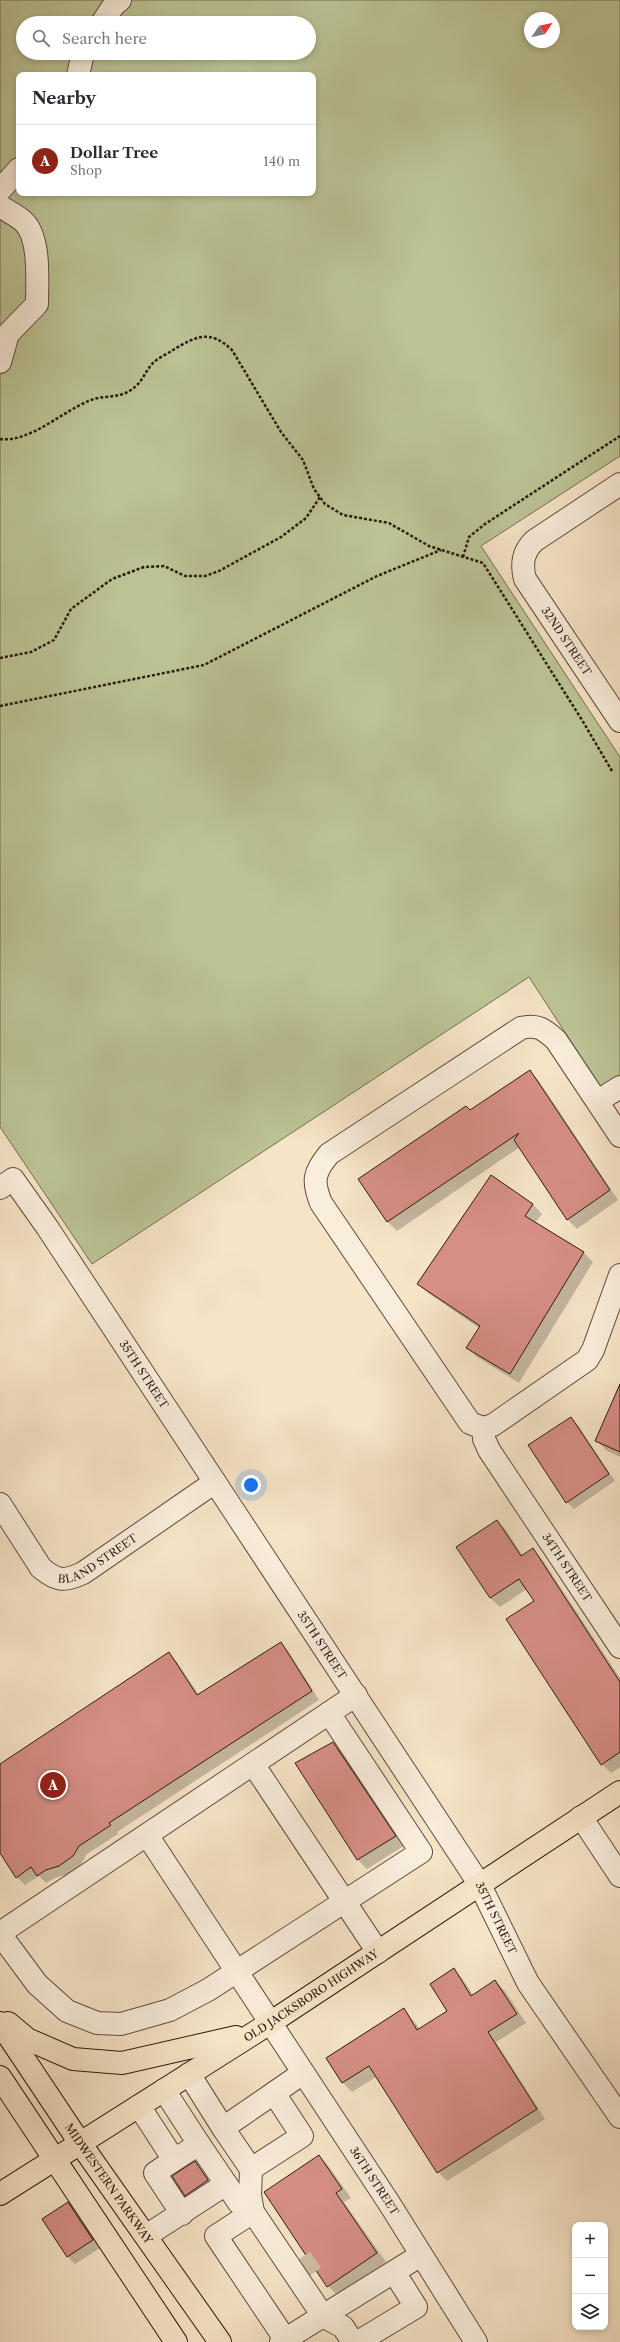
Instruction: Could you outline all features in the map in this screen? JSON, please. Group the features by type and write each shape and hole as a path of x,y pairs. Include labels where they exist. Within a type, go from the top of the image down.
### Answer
{"main road":[{"name":"OLD JACKSBORO HIGHWAY","path":"0,2194 262,2028 620,1792"},
{"path":"0,2016 27,2039 73,2059 122,2063 262,2028"},
{"name":"MIDWESTERN PARKWAY","path":"0,2022 80,2143 220,2342"},
{"path":"0,2077 130,2270 176,2342"}],"street":[{"path":"107,16 114,5 120,0"},
{"path":"79,72 81,60"},
{"path":"0,190 16,172"},
{"path":"0,206 24,222 32,233 37,261 37,304 8,334 0,362"},
{"name":"32ND STREET","path":"620,484 534,541 527,548 522,568 525,579 620,721"},
{"path":"620,1136 609,1109 556,1040 545,1030 532,1025 521,1028 329,1154 320,1165 315,1176 316,1192 321,1204 470,1423 483,1428 493,1425 587,1360 593,1350 620,1275"},
{"path":"609,1109 620,1087"},
{"name":"35TH STREET","path":"7,1183 215,1482 356,1695 480,1885 528,1983 620,2117"},
{"name":"34TH STREET","path":"483,1428 484,1439 488,1450 620,1647"},
{"name":"BLAND STREET","path":"0,1504 41,1568 50,1576 66,1580 83,1573 215,1482"},
{"path":"329,1713 420,1852 236,1972 170,2010 121,2024 97,2023 67,2011 42,1989 0,1934 147,1835 329,1713 356,1695"},
{"path":"253,1764 378,1952"},
{"path":"581,1817 620,1876"},
{"name":"36TH STREET","path":"147,1835 236,1972 262,2028 303,2073 476,2342"},
{"path":"223,2128 303,2073"},
{"path":"189,2074 251,2169 250,2195 253,2212"},
{"path":"164,2090 239,2203 253,2212 319,2309 343,2327 354,2342"},
{"path":"251,2169 302,2136 274,2093"},
{"path":"139,2106 174,2160"},
{"path":"182,2214 155,2173 199,2144"},
{"path":"146,2236 226,2184"},
{"path":"253,2212 216,2236 283,2341 319,2309 394,2272 421,2255"},
{"path":"276,2246 306,2266 319,2309"},
{"path":"358,2342 416,2307 394,2272"}],"path":[{"path":"0,439 10,440 50,423 92,400 120,396 136,386 153,363 189,340 205,336 222,340 232,350 281,432 303,460 314,489 325,504 342,515 389,523 429,546 483,563 582,720 612,771"},
{"path":"463,557 469,537 485,524 620,436"},
{"path":"0,658 31,652 54,640 71,610 112,579 144,567 164,566 185,576 205,576 219,571 281,537 306,518 320,497"},
{"path":"0,706 204,665 377,576 441,550"}],"green space":[{"path":"0,0 620,0 620,456 481,546 620,757 620,1080 603,1091 529,977 92,1264 0,1127"}],"building":[{"path":"530,1070 610,1190 567,1220 514,1140 519,1133 387,1222 358,1179 466,1106 470,1110"},
{"path":"491,1175 533,1204 525,1216 584,1252 510,1374 466,1348 480,1326 417,1284"},
{"path":"620,1384 620,1452 595,1441"},
{"path":"571,1417 609,1474 566,1503 528,1445"},
{"path":"497,1520 521,1556 533,1548 620,1682 620,1752 601,1765 506,1619 534,1601 519,1579 490,1598 456,1547"},
{"path":"281,1642 312,1691 109,1823 111,1825 79,1846 73,1856 59,1866 46,1870 37,1876 31,1867 16,1878 0,1853 0,1764 169,1652 197,1695"},
{"path":"333,1742 396,1836 357,1860 295,1763"},
{"path":"454,1968 471,1996 495,1980 517,2014 488,2032 537,2109 437,2173 369,2066 342,2083 326,2058 404,2008 417,2030 447,2011 430,1984"},
{"path":"319,2155 342,2189 336,2193 377,2253 327,2287 264,2192"},
{"path":"195,2161 208,2180 185,2196 172,2176"},
{"path":"68,2202 93,2240 67,2257 42,2219"}],"tunnel":[{"path":"301,2258 312,2274"}],"place":[{"name":"Dollar Tree","path":"53,1785"}]}
